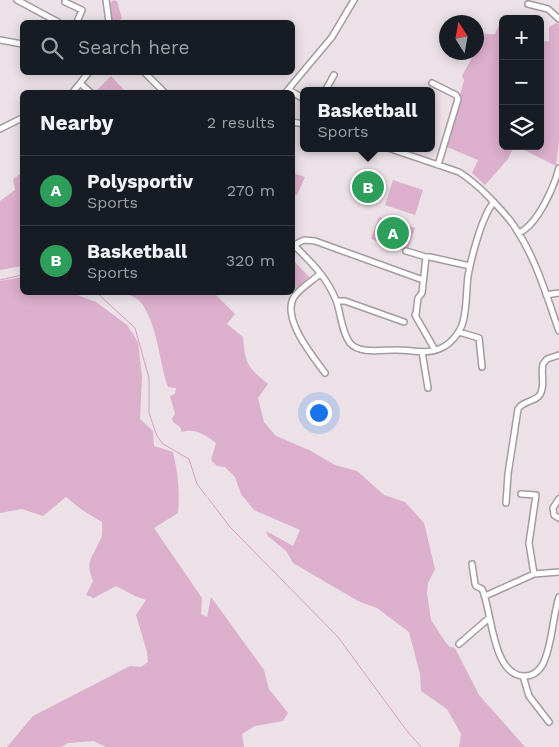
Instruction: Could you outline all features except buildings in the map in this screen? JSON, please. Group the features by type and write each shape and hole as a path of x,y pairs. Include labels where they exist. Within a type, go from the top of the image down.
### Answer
{"street":[{"path":"17,0 54,20"},
{"path":"106,0 109,20"},
{"path":"289,90 332,37 354,0"},
{"path":"65,2 82,10 79,20"},
{"path":"528,4 548,9 559,19"},
{"path":"0,40 20,44"},
{"path":"75,90 87,75"},
{"path":"147,75 162,90"},
{"path":"327,87 334,75"},
{"path":"432,82 456,96 457,101 438,165"},
{"path":"81,84 88,90"},
{"path":"0,129 20,119"},
{"path":"400,152 459,172 469,178 494,202 519,233 546,295 559,331"},
{"path":"519,233 530,226 534,220 553,187 559,168"},
{"path":"295,246 318,268 320,274 325,278 337,301 347,337 354,346 367,350 402,349 422,352 435,350 447,344 459,332 464,317 470,266 487,211 494,202"},
{"path":"295,243 304,240 315,241 423,280"},
{"path":"406,251 470,266"},
{"path":"426,257 422,293 418,298 415,315 435,350"},
{"path":"320,274 295,296 291,308 296,328 303,342 325,373"},
{"path":"546,295 559,293"},
{"path":"337,301 346,301 404,322"},
{"path":"459,332 479,338 482,367"},
{"path":"422,352 428,388"},
{"path":"506,503 518,409 521,404 535,400 540,394 543,364 547,359 559,355"},
{"path":"521,494 536,495 528,543 534,574"},
{"path":"559,499 553,508 554,515 559,518"},
{"path":"472,564 475,584 482,589 485,596 495,642 505,665 514,674 523,676 534,674 540,669 548,652 559,597"},
{"path":"485,596 534,574 559,572"},
{"path":"459,644 489,618"},
{"path":"523,676 529,696 549,722"}],"shaded area":[{"path":"113,0 117,1 122,19 112,20 110,4"},
{"path":"556,23 559,24 559,140 556,166 524,150 544,150 544,42 549,41 549,27"},
{"path":"498,27 499,150 512,150 508,159 485,185 472,173 478,160 447,147 464,80 462,76 471,60 484,60 484,36 485,34 495,34"},
{"path":"111,76 124,90 97,90"},
{"path":"358,173 385,183 378,201 351,191"},
{"path":"20,174 20,266 0,270 0,201 15,190 13,179"},
{"path":"295,174 305,177 297,195 295,194"},
{"path":"393,180 423,190 415,215 385,205"},
{"path":"379,217 415,228 407,252 371,239"},
{"path":"295,262 309,277 295,289"},
{"path":"20,277 20,295 77,295 96,302 127,325 138,342 142,377 140,419 153,431 154,446 173,452 178,482 178,513 154,528 202,598 201,614 207,617 211,597 264,670 269,689 288,713 283,721 255,726 242,734 244,747 106,747 94,741 68,743 61,747 7,747 33,716 130,666 141,667 148,662 147,652 136,615 146,600 116,586 94,598 86,595 93,581 89,568 91,558 102,536 102,522 82,510 66,497 43,516 22,509 0,513 0,281"},
{"path":"129,295 216,295 235,314 227,324 243,337 248,364 268,384 258,398 264,422 276,436 309,450 335,465 357,471 384,495 405,502 424,523 435,569 428,583 427,593 431,620 446,643 450,647 455,648 479,695 525,747 459,747 461,734 447,709 421,691 420,674 409,632 377,608 358,601 293,563 286,551 268,536 266,531 293,546 300,530 254,510 241,494 235,477 225,467 217,466 211,460 216,443 196,432 182,432 180,427 173,422 172,418 175,414 170,396 175,394 176,388 168,387 152,323 139,301"}],"waterway":[{"path":"0,280 20,275"},
{"path":"99,295 135,328 149,378 149,413 157,436 163,444 189,459 197,484 206,496"},
{"path":"208,498 230,527 338,637 407,731 421,747"}],"place":[{"name":"Basketball","path":"368,187"},
{"name":"Polysportiv","path":"393,233"}]}
